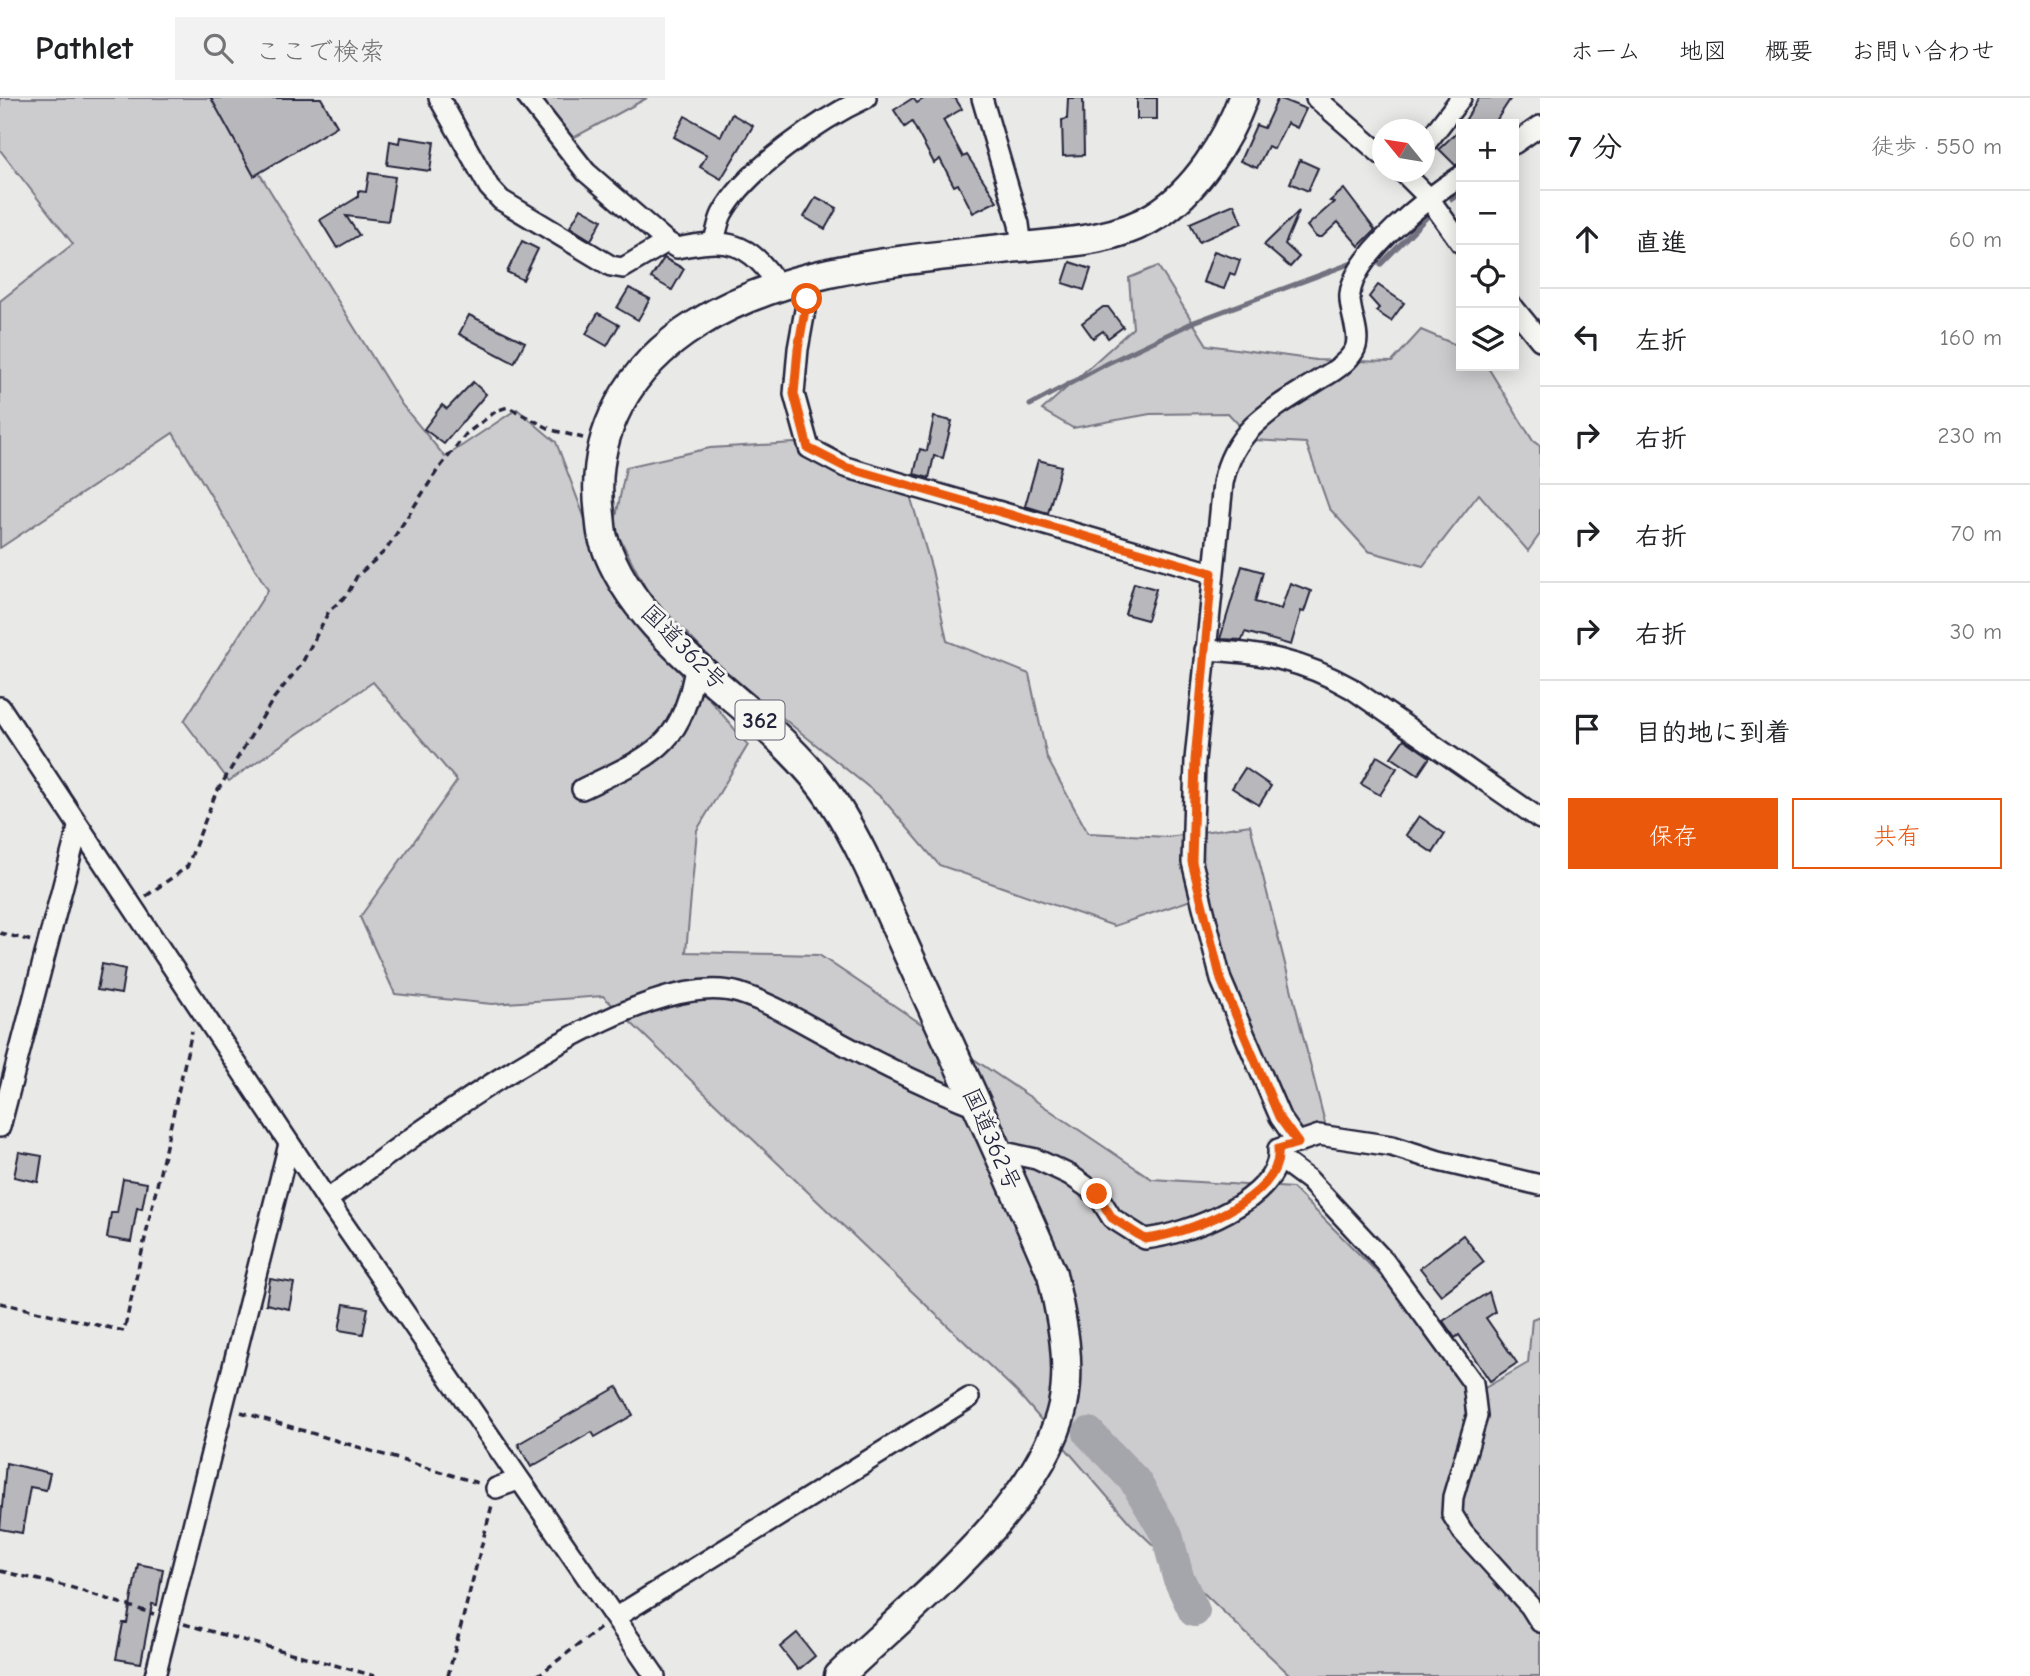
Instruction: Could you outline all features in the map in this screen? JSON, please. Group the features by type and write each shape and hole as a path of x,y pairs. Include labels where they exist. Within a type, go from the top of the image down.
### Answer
{"highway":[{"name":"国道362号","path":"839,1676 968,1553 1020,1497 1046,1455 1063,1404 1066,1338 1052,1274 999,1151 876,886 834,803 789,747 666,636 631,593 604,540 596,484 604,433 624,392 649,359 698,323 789,282 945,256 1081,240 1116,232 1154,218 1186,191 1225,135 1243,98"}],"street":[{"path":"439,98 489,187 501,200 611,266 624,268 667,242"},
{"path":"528,98 586,172 667,242 677,248 714,240 737,246 789,282 807,299 798,349 794,394 808,448 845,467 1212,573"},
{"path":"714,240 722,214 772,160 838,111 866,98"},
{"path":"982,98 1019,224 1022,247"},
{"path":"1316,98 1372,146"},
{"path":"1435,132 1461,98"},
{"path":"1519,141 1540,126"},
{"path":"1298,1143 1279,1117 1221,980 1192,862 1195,760 1223,482 1227,462 1237,443 1277,405 1335,370 1354,352 1358,342 1350,292 1363,262 1428,197 1456,179"},
{"path":"1414,182 1456,236"},
{"path":"1519,314 1540,340"},
{"path":"1205,650 1252,652 1323,672 1351,688 1540,819"},
{"path":"582,789 664,745 682,720 691,695 696,663"},
{"path":"0,707 197,1009 655,1676"},
{"path":"0,1127 78,828"},
{"path":"327,1200 480,1090 573,1037 631,1009 698,991 723,990 770,1005 849,1048 978,1107"},
{"path":"999,1151 1036,1159 1070,1175 1097,1194 1112,1218 1145,1239 1181,1233 1227,1212 1258,1191 1274,1170 1279,1157 1278,1149 1319,1135 1392,1146 1439,1161 1540,1185"},
{"path":"155,1676 289,1144"},
{"path":"1279,1157 1309,1180 1385,1262 1473,1383 1477,1416 1453,1497 1452,1514 1463,1532 1530,1606 1540,1622"},
{"path":"616,1617 969,1398"},
{"path":"496,1488 518,1480"}],"path":[{"path":"130,907 187,867 215,795 274,698 301,665 329,611 347,595 357,576 386,550 437,471 466,434 496,411 508,407 552,430 602,443"},
{"path":"0,933 48,944"},
{"path":"0,1303 124,1331 197,1009"},
{"path":"224,1407 496,1488 448,1676"},
{"path":"0,1571 104,1596 170,1620 375,1676"},
{"path":"537,1676 616,1617"}],"shaded area":[{"path":"0,98 213,98 402,405 445,457 517,409 556,442 607,577 748,745 697,830 686,952 819,955 1152,1179 1293,1188 1405,1300 1471,1396 1528,1363 1532,1319 1540,1316 1540,1676 1291,1676 1130,1523 1017,1392 603,996 492,1004 395,994 360,917 457,781 373,682 229,781 184,721 268,590 173,433 0,548 0,301 73,244 0,150"},
{"path":"533,98 647,98 564,143"},
{"path":"1158,266 1207,345 1316,360 1392,362 1421,330 1456,345 1456,371 1490,371 1533,441 1540,446 1540,534 1528,551 1479,494 1423,566 1368,551 1329,508 1306,443 1253,440 1228,413 1150,414 1073,428 1042,410 1133,328 1129,278"},
{"path":"794,443 907,485 932,570 947,641 1029,674 1047,758 1088,833 1168,837 1250,825 1327,1131 1304,1131 1267,1089 1200,897 1114,926 939,865 882,798 717,665 648,593 614,527 626,467 710,448"}],"building":[{"path":"211,98 321,98 337,126 254,176"},
{"path":"913,98 917,103 925,98 955,98 962,109 943,120 963,157 967,155 997,201 973,213 958,184 954,186 940,159 934,163 912,122 905,127 894,110"},
{"path":"1068,98 1083,98 1084,155 1063,156 1062,120 1067,119"},
{"path":"1137,98 1157,98 1157,119 1137,119"},
{"path":"1278,98 1306,109 1297,128 1287,123 1274,149 1268,146 1257,168 1240,161 1256,125 1264,128"},
{"path":"1479,98 1511,98 1497,119 1466,119"},
{"path":"732,114 753,126 721,179 700,167 707,155 674,137 685,116 721,136"},
{"path":"1456,133 1456,165 1439,149"},
{"path":"400,137 434,142 430,171 387,165 390,141 399,143"},
{"path":"1300,160 1318,168 1308,191 1290,183"},
{"path":"369,173 395,177 388,221 346,216 359,235 337,248 320,220 358,197 358,191 366,192"},
{"path":"1344,189 1375,230 1359,246 1338,222 1322,237 1316,237 1307,226 1334,202 1330,201"},
{"path":"816,197 837,208 825,229 804,217"},
{"path":"1234,204 1242,223 1199,242 1190,223"},
{"path":"581,208 602,220 591,240 570,227"},
{"path":"1299,211 1285,244 1299,257 1290,267 1264,245"},
{"path":"522,241 538,249 523,280 507,272"},
{"path":"1214,251 1240,260 1235,275 1230,273 1224,289 1203,282"},
{"path":"664,258 684,269 672,290 651,278"},
{"path":"1070,262 1091,269 1084,290 1063,283"},
{"path":"1378,285 1404,303 1391,321 1376,311 1379,308 1369,297"},
{"path":"629,288 650,299 638,320 617,308"},
{"path":"1103,307 1108,307 1123,327 1108,338 1103,331 1093,338 1082,323"},
{"path":"598,313 619,325 607,346 586,334"},
{"path":"469,315 525,342 514,363 459,334"},
{"path":"473,382 486,394 444,444 424,429 442,405 447,409"},
{"path":"934,417 952,421 943,458 934,456 929,478 914,474 920,449 927,451"},
{"path":"1038,460 1061,466 1048,513 1025,506"},
{"path":"1242,566 1263,572 1255,602 1281,609 1290,583 1311,591 1304,612 1301,611 1291,645 1245,632 1242,640 1220,639"},
{"path":"1134,583 1156,589 1147,620 1125,614"},
{"path":"1404,739 1430,757 1418,775 1391,757"},
{"path":"1377,756 1397,768 1380,795 1361,784"},
{"path":"1245,768 1271,786 1259,805 1232,788"},
{"path":"1419,816 1445,834 1433,853 1406,835"},
{"path":"102,964 125,969 121,994 97,990"},
{"path":"19,1152 42,1156 38,1182 14,1177"},
{"path":"123,1179 147,1183 142,1209 137,1208 131,1242 107,1238 111,1213 117,1213"},
{"path":"1463,1235 1484,1262 1441,1295 1420,1268"},
{"path":"270,1279 294,1283 289,1309 266,1304"},
{"path":"1489,1292 1495,1312 1486,1318 1517,1363 1490,1381 1459,1335 1455,1338 1443,1321"},
{"path":"344,1304 368,1308 363,1334 339,1330"},
{"path":"617,1387 633,1415 595,1437 592,1432 531,1467 518,1444"},
{"path":"6,1463 50,1473 46,1490 30,1487 22,1533 0,1529"},
{"path":"138,1564 163,1569 157,1605 152,1604 141,1663 116,1659 123,1623 127,1623"},
{"path":"797,1633 815,1656 798,1670 780,1647"}],"waterway":[{"path":"1452,199 1456,196"},
{"path":"1381,264 1426,218"},
{"path":"1030,405 1108,363 1194,322 1352,263"},
{"path":"1089,1433 1135,1481 1167,1535 1178,1577 1194,1611"}],"route":[{"path":"807,299 798,349 794,394 808,448 845,467 1212,573 1195,760 1192,862 1221,980 1279,1117 1298,1143 1278,1149 1279,1157 1274,1170 1258,1191 1227,1212 1181,1233 1145,1239 1112,1218 1097,1194"}]}
